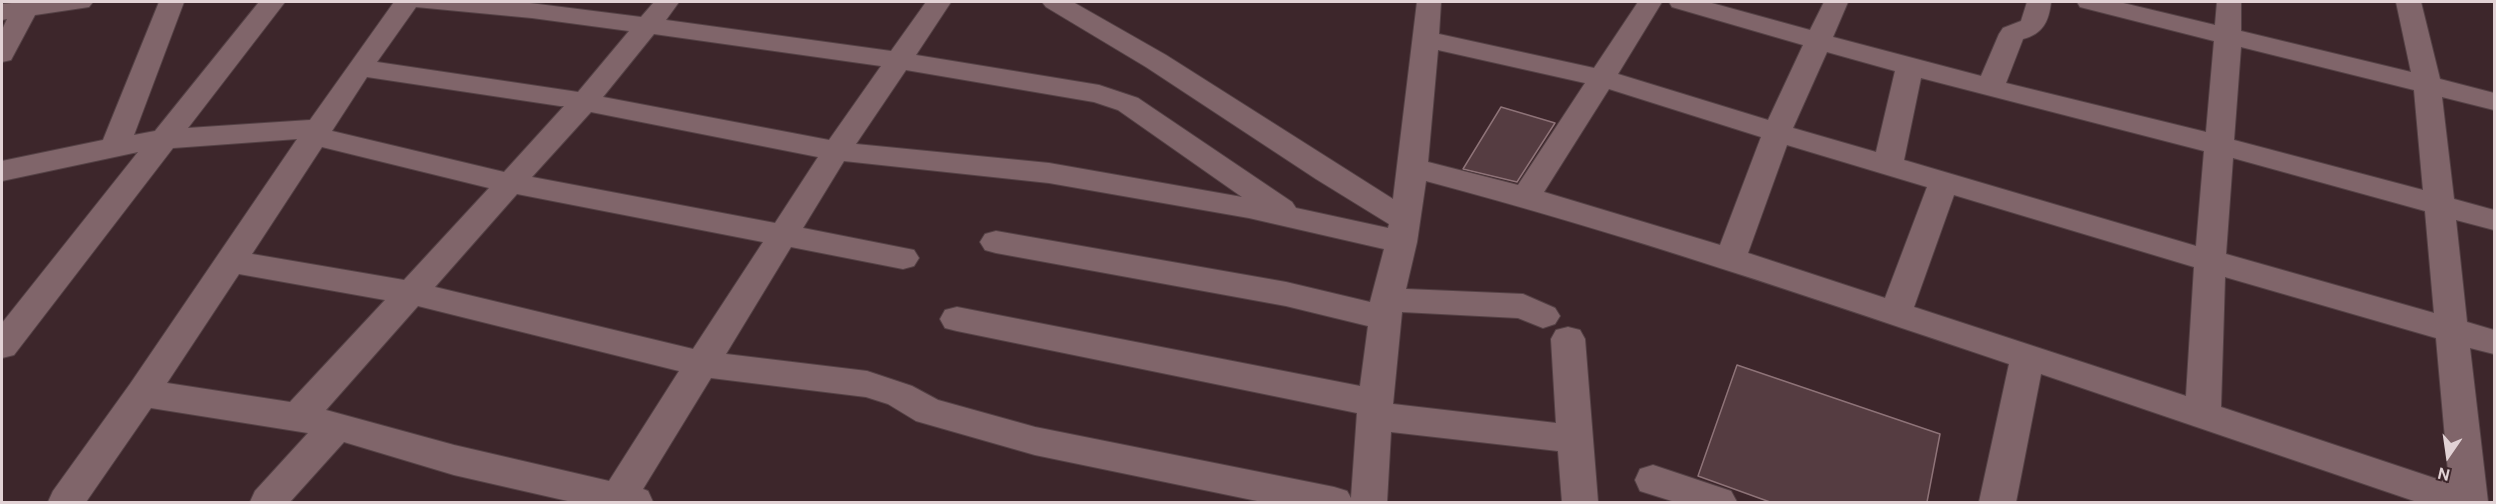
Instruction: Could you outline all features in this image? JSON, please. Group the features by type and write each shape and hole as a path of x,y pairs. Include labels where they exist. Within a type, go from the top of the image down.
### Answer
{"street":[{"path":"2,54 14,10 80,2"},
{"path":"115,147 171,2"},
{"path":"2,346 272,2"},
{"path":"66,502 142,393 228,261 407,2"},
{"path":"425,2 532,10 647,25 899,60 1072,88 1128,104 1294,218"},
{"path":"298,417 585,101 667,2"},
{"path":"142,393 298,417 454,460 622,501 702,364 782,235 836,151 939,2"},
{"path":"1055,2 1156,61 1326,172 1403,230"},
{"path":"1370,502 1375,409 1386,309 1403,230 1413,168 1429,2"},
{"path":"1526,197 1650,2"},
{"path":"1681,2 1819,39 1910,67 2219,145 2494,220"},
{"path":"1730,259 1777,132 1836,2"},
{"path":"1990,87 2012,34 2030,30 2039,2"},
{"path":"2089,2 2494,101"},
{"path":"2203,415 2210,261 2229,2"},
{"path":"2409,2 2427,84 2469,502"},
{"path":"1425,39 1602,78 2210,261 2494,342"},
{"path":"1888,165 1910,67"},
{"path":"360,68 585,101 836,151 1049,173 1294,218 1403,230"},
{"path":"2,171 164,139 317,132 510,183 903,258"},
{"path":"1413,168 1526,197 1730,259 2460,502"},
{"path":"1895,313 1944,182"},
{"path":"996,242 1286,294 1386,309 1523,306 1556,328 1576,439 1580,502"},
{"path":"228,261 411,293 702,364 867,384 900,395 928,411 1035,441 1334,502"},
{"path":"957,319 1375,409 1576,439"},
{"path":"1997,502 2028,357"},
{"path":"268,502 337,426"},
{"path":"1653,480 1718,502"}],"building":[{"path":"1501,107 1555,123 1517,182 1463,169"},
{"path":"1737,365 1940,434 1927,502 1770,502 1698,476"}]}
